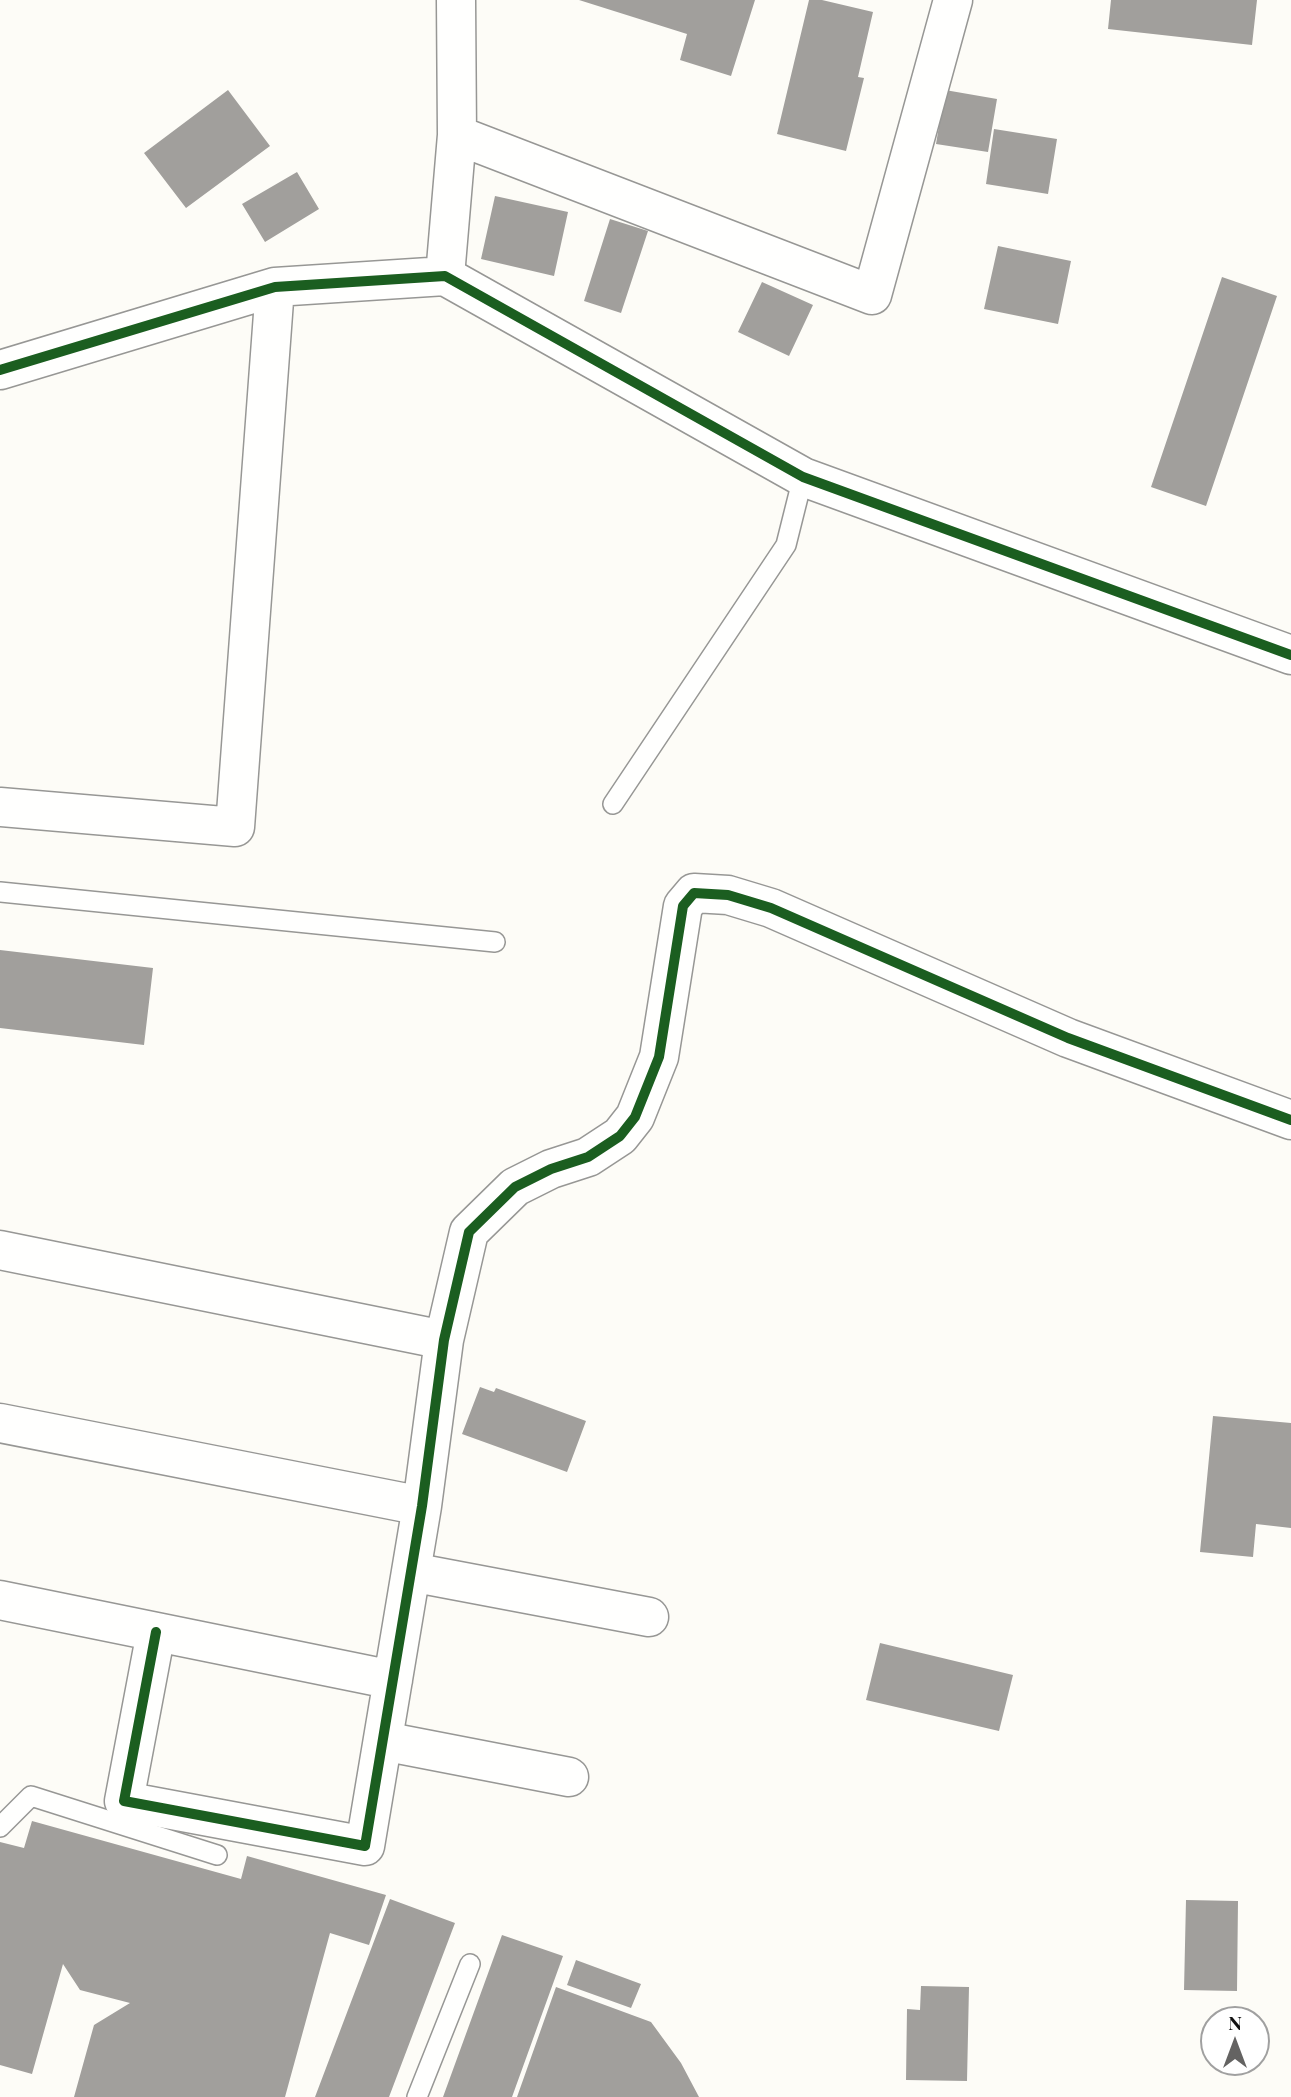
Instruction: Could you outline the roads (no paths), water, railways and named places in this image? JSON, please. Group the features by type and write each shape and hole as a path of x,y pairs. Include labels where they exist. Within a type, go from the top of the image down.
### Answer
{"street":[{"path":"445,276 457,135 456,0"},
{"path":"457,135 872,295 954,0"},
{"path":"0,370 275,287 445,276 803,477 1291,655"},
{"path":"0,807 235,827 275,287"},
{"path":"156,1632 124,1801 365,1846 422,1506 444,1340 469,1231 515,1187 551,1169 588,1157 620,1136 635,1117 659,1057 683,906 694,893 728,895 771,908 1068,1038 1291,1121"},
{"path":"0,1250 444,1340"},
{"path":"0,1423 422,1506"},
{"path":"411,1572 649,1617"},
{"path":"0,1600 393,1680"},
{"path":"383,1741 569,1777"}],"lane":[{"path":"613,804 786,545 803,477"},
{"path":"0,892 495,942"},
{"path":"0,1827 31,1796 217,1855"},
{"path":"417,2097 470,1964"}]}
